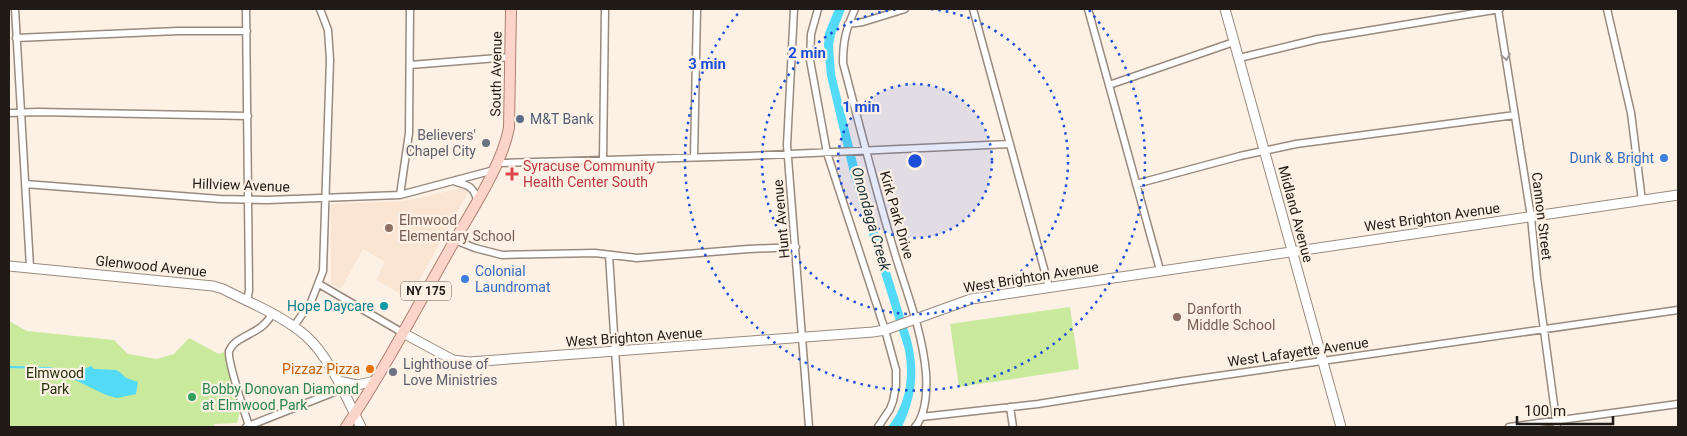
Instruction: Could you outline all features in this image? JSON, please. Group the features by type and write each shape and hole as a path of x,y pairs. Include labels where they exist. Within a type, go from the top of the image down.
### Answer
{"main road":[{"name":"South Avenue","path":"346,427 403,333 496,166 507,140 509,128 511,9"}],"street":[{"path":"15,9 30,267"},
{"path":"246,9 248,116 247,302"},
{"path":"294,326 311,302 323,271 330,60 328,30 320,9"},
{"path":"400,195 409,133 410,9"},
{"path":"604,160 605,9"},
{"path":"694,158 697,9"},
{"name":"Hunt Avenue","path":"794,9 788,154 808,427"},
{"path":"818,9 811,34 810,60 827,153 889,328 896,370 896,386 890,409 878,427"},
{"name":"Kirk Park Drive","path":"855,9 848,24 843,44 843,63 912,320 920,336 926,373 924,406 915,427"},
{"path":"848,24 862,22 905,9"},
{"path":"973,9 1049,287"},
{"path":"1088,9 1160,270"},
{"name":"Midland Avenue","path":"1225,9 1341,427"},
{"path":"1239,58 1318,39 1499,9"},
{"name":"Cannon Street","path":"1499,9 1532,217 1556,424"},
{"path":"1607,9 1631,113 1642,201"},
{"path":"16,38 178,31 247,31"},
{"path":"1109,85 1234,42"},
{"path":"410,65 510,57"},
{"path":"9,113 248,116"},
{"path":"1136,184 1264,150 1296,144 1515,115"},
{"name":"Hillview Avenue","path":"25,184 248,200 400,195 455,181 496,166 1010,144"},
{"path":"455,181 468,184 473,189 477,200"},
{"name":"West Brighton Avenue","path":"319,284 403,333 458,361 503,360 872,332 889,328 970,299 1678,195"},
{"path":"455,240 475,248 502,255 595,253 636,258 796,247"},
{"path":"609,255 620,427"},
{"name":"Glenwood Avenue","path":"9,266 212,286 247,302 294,326 320,351 340,385 360,427"},
{"name":"West Lafayette Avenue","path":"921,416 1010,408 1678,310"},
{"path":"272,314 259,330 241,338 229,350 248,427 340,385 357,385 375,381"},
{"path":"1509,427 1556,424 1678,404"},
{"path":"1010,408 1012,427"}],"shaded area":[{"name":"Elmwood Elementary School","path":"465,187 468,189 468,192 409,299 376,280 385,262 363,249 341,289 331,284 331,204 401,201"}],"green space":[{"path":"1070,307 1079,369 959,387 950,324"},
{"name":"Elmwood Park","path":"9,321 27,331 114,340 128,354 157,359 174,354 189,338 219,354 224,352 241,408 237,423 215,424 212,427 9,427"}],"water":[{"name":"Onondaga Creek","path":"835,9 845,9 833,46 835,74 859,171 911,340 915,363 913,395 902,427 888,427 899,410 905,391 907,371 905,350 850,173 827,76 824,45 825,33"},
{"path":"91,366 94,369 116,370 126,378 138,382 136,394 117,398 106,395 73,379 75,373"}],"waterway":[{"path":"9,367 50,368 74,378"}],"place":[{"name":"M&T Bank","path":"520,119"},
{"name":"Believers' Chapel City","path":"486,143"},
{"name":"Dunk & Bright","path":"1664,158"},
{"name":"Syracuse Community Health Center South","path":"512,174"},
{"name":"Elmwood Elementary School","path":"389,228"},
{"name":"Colonial Laundromat","path":"465,279"},
{"name":"Hope Daycare","path":"384,306"},
{"name":"Danforth Middle School","path":"1177,317"},
{"name":"Pizzaz Pizza","path":"370,369"},
{"name":"Lighthouse of Love Ministries","path":"393,372"},
{"name":"Bobby Donovan Diamond at Elmwood Park","path":"192,397"}]}
